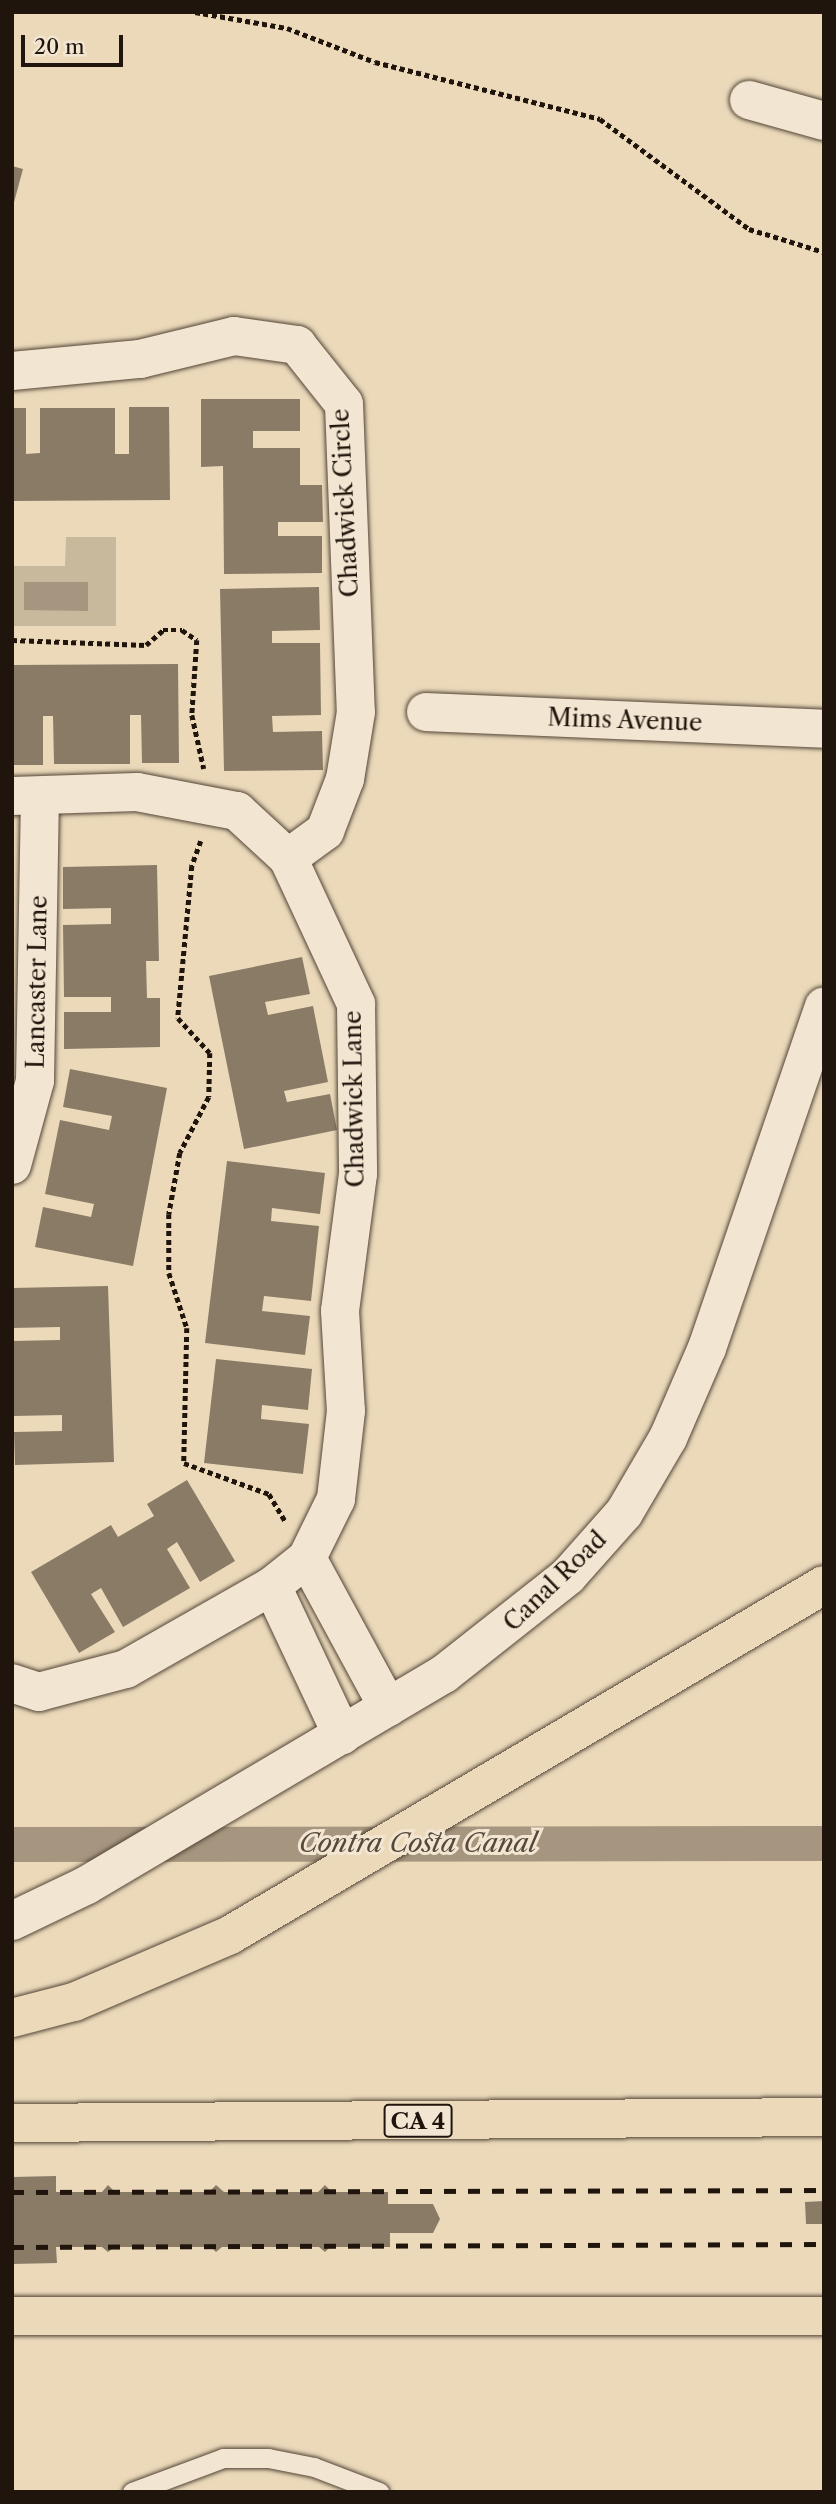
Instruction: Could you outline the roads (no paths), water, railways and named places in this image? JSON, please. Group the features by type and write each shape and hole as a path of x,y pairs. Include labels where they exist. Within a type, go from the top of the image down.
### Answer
{"highway":[{"path":"12,2018 74,2001 168,1965 271,1912 824,1585"},
{"name":"CA 4","path":"12,2123 824,2117"},
{"path":"12,2316 824,2316"}],"street":[{"path":"749,100 824,121"},
{"name":"Chadwick Circle","path":"12,370 139,359 234,336 297,345 344,404 356,712 345,779 325,831 288,858"},
{"name":"Mims Avenue","path":"426,712 824,729"},
{"name":"Chadwick Lane","path":"12,1682 39,1692 126,1669 272,1586 307,1558 337,1499 346,1411 340,1311 358,1174 356,1004 288,858 237,811 137,792 26,797"},
{"name":"Lancaster Lane","path":"12,1165 35,1081 26,797"},
{"name":"Canal Road","path":"12,1921 87,1885 200,1820 388,1707 511,1626 568,1576 624,1513 668,1438 707,1349 824,1007"},
{"path":"307,1558 388,1707"},
{"path":"272,1586 342,1735"}],"lane":[{"path":"134,2491 223,2458 268,2458 314,2467 379,2492"}],"waterway":[{"name":"Contra Costa Canal","path":"12,1844 824,1843"}],"railway":[{"path":"12,2192 824,2190"},
{"path":"12,2247 824,2244"}]}
